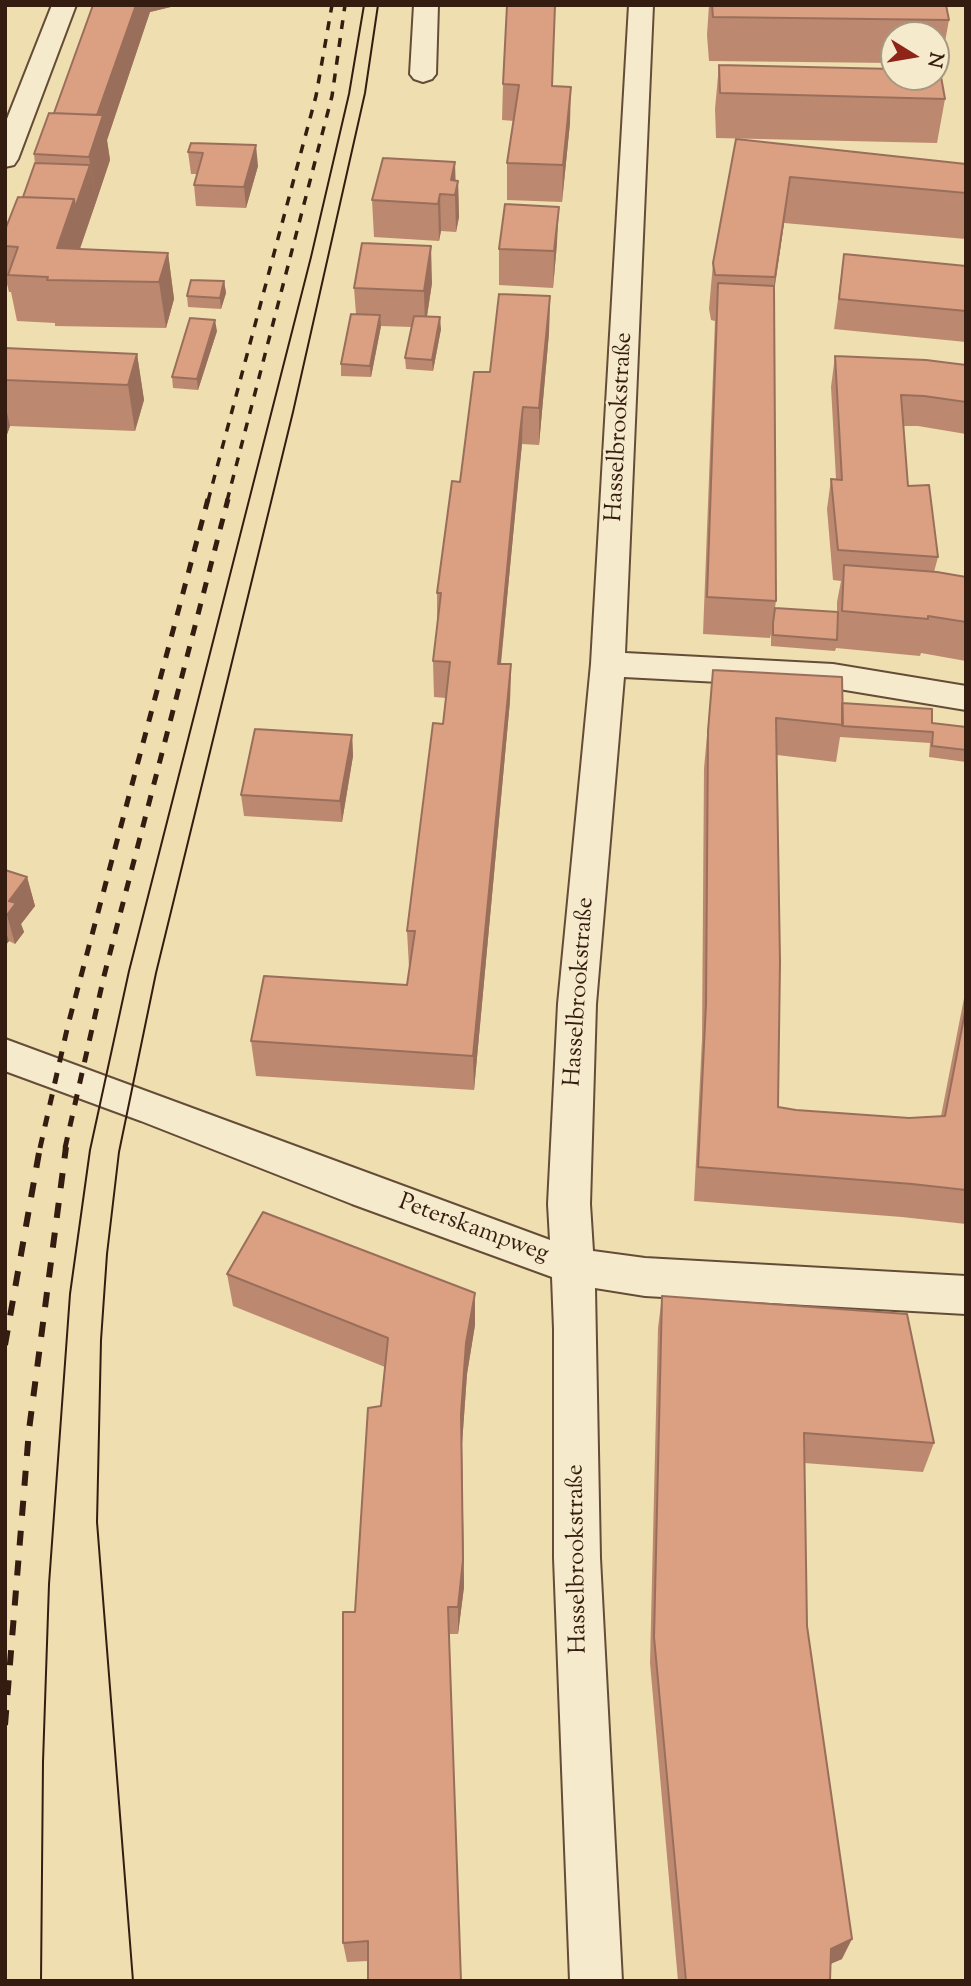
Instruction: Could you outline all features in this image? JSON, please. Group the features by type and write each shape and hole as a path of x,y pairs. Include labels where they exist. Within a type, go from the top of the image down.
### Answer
{"street":[{"path":"5,159 64,5"},
{"path":"423,74 426,5"},
{"name":"Hasselbrookstraße","path":"596,1981 577,1558 576,1329 569,1204 577,1004 608,664 641,5"},
{"path":"608,664 833,676 966,698"},
{"name":"Peterskampweg","path":"5,1055 155,1109 367,1192 572,1266 645,1277 966,1294"}],"building":[{"path":"93,5 136,5 97,115 54,113"},
{"path":"507,5 555,5 552,86 571,87 563,165 507,163 519,85 503,84"},
{"path":"712,5 946,5 949,20 713,17"},
{"path":"719,65 880,69 880,91 944,91 945,99 720,93"},
{"path":"49,113 103,115 89,157 34,154"},
{"path":"736,139 966,164 966,193 790,177 775,277 715,275 713,263"},
{"path":"191,143 256,145 244,187 194,185 203,153 188,152"},
{"path":"383,158 455,162 451,180 458,181 455,195 440,194 438,204 372,200"},
{"path":"35,163 90,165 75,208 74,199 23,197"},
{"path":"18,197 74,199 57,248 168,253 159,282 47,280 48,277 8,275 18,247 5,246 5,230"},
{"path":"505,204 559,207 554,251 499,249"},
{"path":"362,243 431,246 424,291 354,288"},
{"path":"844,254 966,266 966,311 839,299"},
{"path":"191,280 224,281 220,298 187,296"},
{"path":"718,283 774,286 776,601 707,597"},
{"path":"499,294 550,296 539,408 523,407 520,433 498,664 511,664 473,1056 251,1041 264,976 407,985 415,931 407,931 433,723 443,724 450,662 433,661 441,593 437,593 452,481 460,482 474,372 490,372"},
{"path":"351,314 380,315 370,366 341,364"},
{"path":"414,316 440,317 432,360 405,358"},
{"path":"190,318 215,320 197,379 172,377"},
{"path":"5,348 137,354 128,385 5,380"},
{"path":"835,356 926,360 966,365 966,402 901,395 908,486 929,485 938,557 838,550 831,479 842,480"},
{"path":"844,565 937,572 966,577 966,622 928,616 928,619 842,611"},
{"path":"775,608 838,612 837,640 773,635"},
{"path":"713,670 842,677 843,725 776,718 780,962 778,1107 909,1118 945,1116 966,1007 966,1190 698,1167 706,1004 708,731"},
{"path":"842,703 932,709 932,723 966,727 966,750 932,746 933,732 842,726"},
{"path":"255,729 352,735 340,801 241,795"},
{"path":"5,870 27,877 9,901 16,903 7,915 5,914"},
{"path":"263,1212 475,1293 466,1343 461,1414 463,1560 458,1607 448,1607 461,1981 368,1981 368,1941 343,1943 343,1612 355,1612 368,1408 381,1406 388,1338 227,1274"},
{"path":"662,1296 907,1314 934,1443 804,1433 807,1626 852,1939 831,1949 830,1981 686,1981 654,1637"}],"tram line":[{"path":"41,1981 43,1762 49,1584 70,1294 90,1150 129,971 311,257 349,94 364,5"},
{"path":"133,1981 97,1522 101,1340 107,1254 119,1152 156,973 293,412 365,93 378,5"}],"railway":[{"path":"208,501 316,96 332,5"},
{"path":"227,501 332,96 345,5"},
{"path":"40,1148 68,1025 208,499"},
{"path":"65,1148 104,976 228,499"},
{"path":"5,1345 40,1147"},
{"path":"5,1725 29,1430 66,1147"}]}
